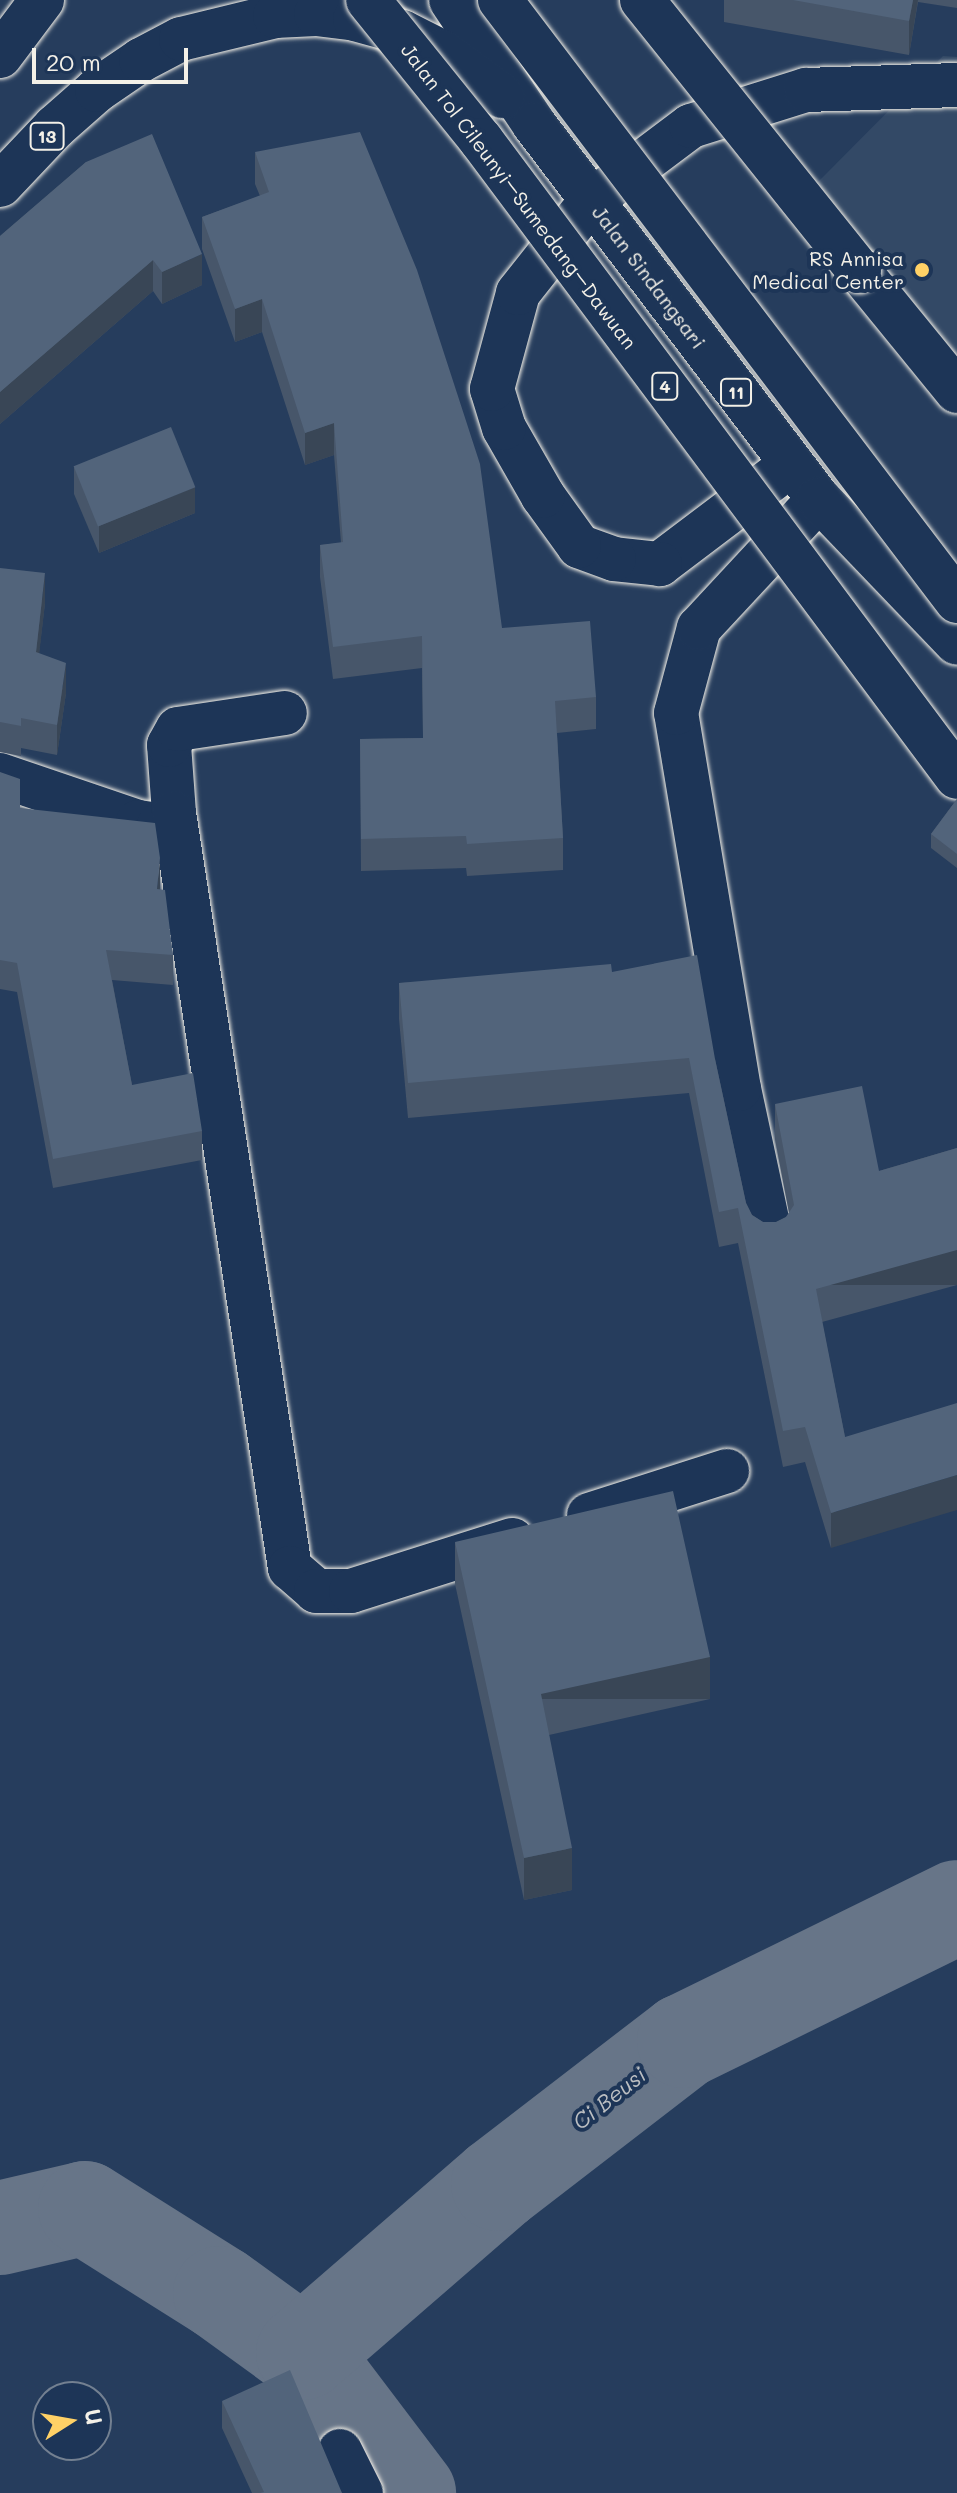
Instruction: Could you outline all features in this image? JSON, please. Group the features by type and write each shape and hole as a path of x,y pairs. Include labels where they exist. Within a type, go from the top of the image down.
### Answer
{"main road":[{"path":"0,56 42,0"},
{"name":"Jalan Tol Cileunyi–Sumedang–Dawuan","path":"368,0 481,140 957,777"},
{"name":"11","path":"451,0 534,124"},
{"path":"500,0 957,601"},
{"path":"642,0 957,391"},
{"name":"13","path":"0,185 55,127 97,90 181,39 275,16 316,14 355,19 402,32 440,51 480,77 534,124"},
{"path":"792,464 660,564 614,559 579,546 543,496 504,428 492,389 518,293 591,201 691,126 806,90 957,85"},
{"name":"Jalan Sindangsari","path":"534,124 819,499 957,643"},
{"path":"770,1233 739,1089 676,713 699,628 819,499"},
{"path":"285,713 178,729 169,745 174,813 290,1568 316,1591 351,1591 727,1471"},
{"path":"0,775 138,822 159,825 174,813"},
{"path":"340,2451 361,2493"}],"shaded area":[{"name":"RS Annisa Medical Center","path":"943,56 957,57 957,357 816,184"}],"building":[{"path":"793,0 913,0 909,21"},
{"path":"360,132 417,270 480,464 502,628 590,621 596,697 555,701 563,838 467,844 466,836 361,839 360,739 423,738 422,636 333,647 320,545 343,542 334,423 305,433 262,299 235,309 202,217 269,192 255,152"},
{"path":"152,134 202,254 162,272 153,260 0,392 0,236 86,162"},
{"path":"171,427 195,487 98,527 74,466"},
{"path":"0,568 45,573 36,652 66,663 57,725 21,718 21,726 0,722"},
{"path":"0,772 20,779 20,808 155,823 160,858 157,889 165,890 173,955 106,950 132,1085 193,1073 202,1131 53,1159 17,963 0,960"},
{"path":"957,799 957,854 931,834"},
{"path":"697,955 715,1059 746,1203 752,1215 763,1222 776,1222 786,1217 794,1205 775,1104 862,1086 879,1171 957,1148 957,1250 816,1289 845,1437 957,1403 957,1475 831,1513 805,1427 783,1431 738,1208 719,1212 689,1058 408,1083 399,983 611,964 612,972"},
{"path":"673,1491 710,1657 541,1694 572,1848 524,1858 455,1542"},
{"path":"290,2370 342,2493 260,2493 264,2492 222,2401"}],"waterway":[{"name":"Ci Beusi","path":"303,2353 498,2184 684,2041 957,1907"},
{"path":"0,2228 85,2208 220,2293 303,2353 409,2493"}],"place":[{"name":"RS Annisa Medical Center","path":"922,270"}]}
